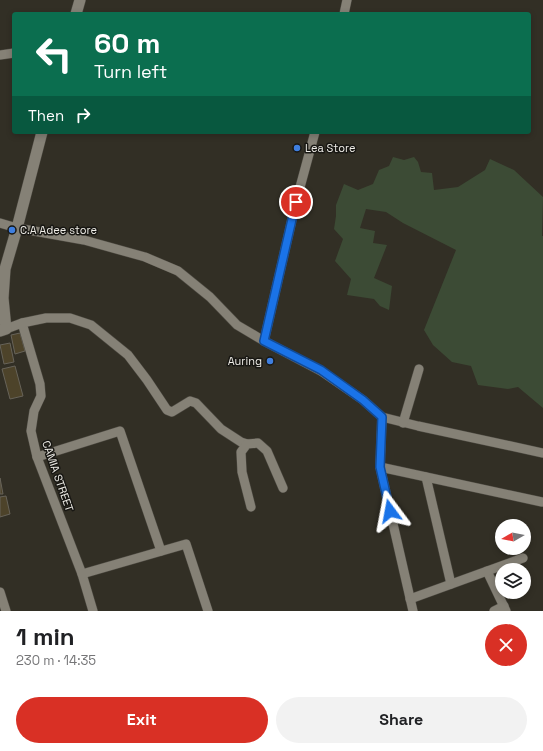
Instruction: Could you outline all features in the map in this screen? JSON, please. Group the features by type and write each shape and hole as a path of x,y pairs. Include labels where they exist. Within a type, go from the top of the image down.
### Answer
{"street":[{"path":"77,12 80,0"},
{"path":"345,12 348,0"},
{"path":"0,55 12,53"},
{"path":"41,134 5,269 3,330 22,323 46,318 70,318 91,325 128,355 167,410 172,412 190,401 196,403 221,429 241,442 247,444 258,443 267,451 283,488"},
{"path":"264,341 296,202 314,134"},
{"path":"0,223 17,228 84,240 145,257 178,271 210,297 237,325 264,341 321,370 363,400 382,417 403,423 543,453"},
{"name":"CAMIA STREET","path":"22,323 40,384 40,396 34,411 31,431 37,457 82,574 93,611"},
{"path":"403,423 418,369"},
{"path":"382,417 380,467 413,611"},
{"path":"37,457 120,431 161,551"},
{"path":"247,444 242,452 242,472 252,507"},
{"path":"380,467 542,502"},
{"path":"426,477 451,584"},
{"path":"82,574 186,544 208,611"},
{"path":"410,599 523,558"},
{"path":"487,571 505,609 494,611"},
{"path":"0,592 6,611"}],"green space":[{"path":"393,157 404,160 414,157 418,162 421,172 432,173 434,190 458,187 485,170 490,159 514,170 543,197 543,408 518,387 508,389 478,385 471,366 452,362 433,345 424,330 456,250 403,223 386,212 366,209 360,228 375,231 373,243 387,245 374,278 392,286 389,310 380,306 374,299 347,295 351,279 335,261 343,239 334,229 336,205 344,184 358,190 373,184 379,170 389,166"}],"building":[{"path":"20,333 25,351 15,354 11,335"},
{"path":"10,343 14,362 4,364 0,345"},
{"path":"15,366 23,396 10,399 2,369"},
{"path":"0,478 3,494 0,494"},
{"path":"6,496 10,514 0,517 0,497"}],"place":[{"name":"Lea Store","path":"297,148"},
{"name":"C.A Adee store","path":"12,230"},
{"name":"Auring","path":"270,361"}],"route":[{"path":"296,202 264,341 321,370 363,400 382,417 380,467 390,511"}]}
